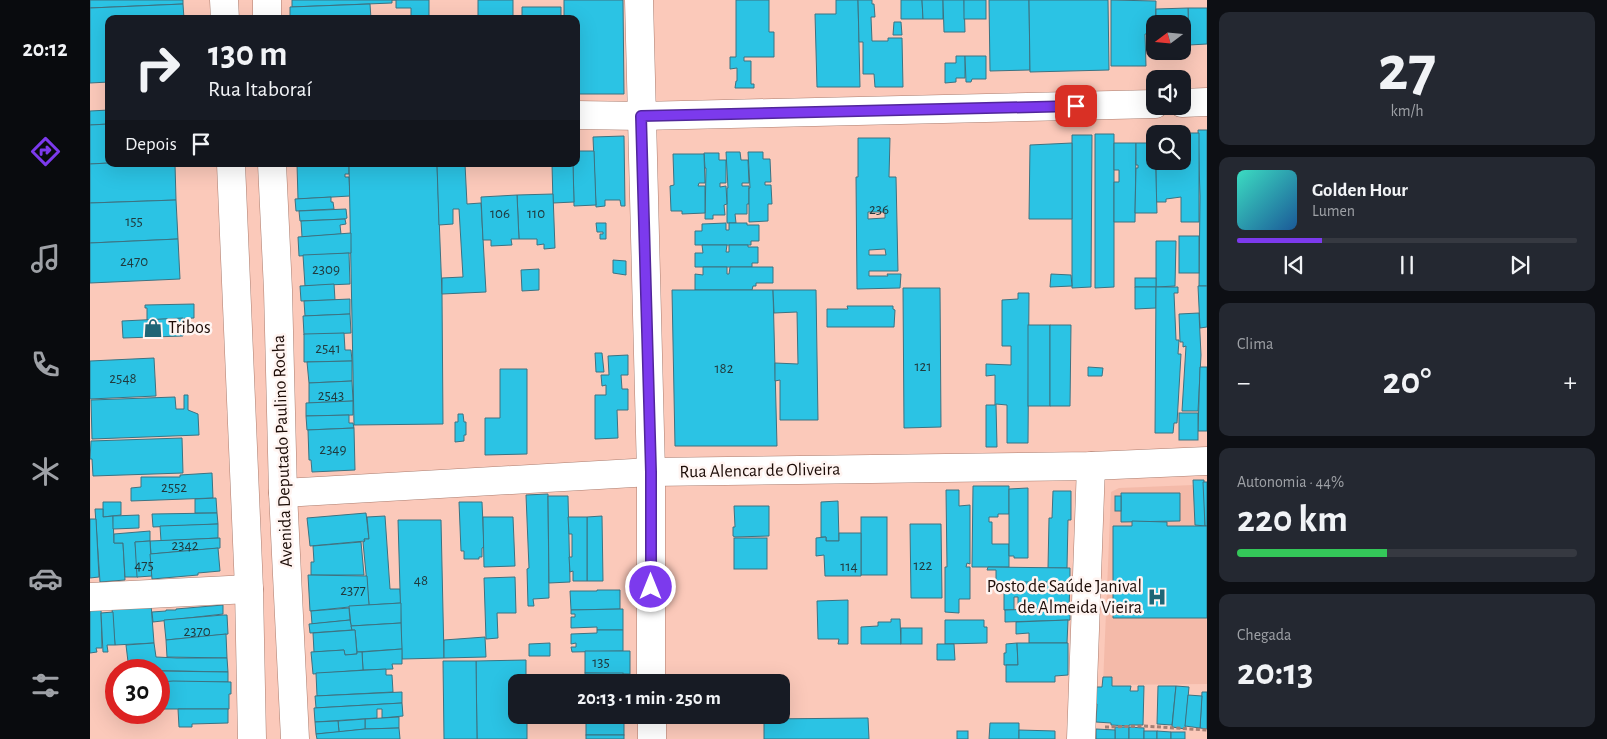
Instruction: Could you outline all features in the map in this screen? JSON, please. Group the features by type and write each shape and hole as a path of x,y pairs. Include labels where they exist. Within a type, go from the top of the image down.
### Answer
{"street":[{"path":"224,0 225,15"},
{"path":"266,0 267,15"},
{"path":"639,0 651,472 652,674"},
{"path":"1191,103 1207,102"},
{"path":"580,115 641,116 1146,104"},
{"path":"231,167 249,589 252,739"},
{"name":"Avenida Deputado Paulino Rocha","path":"272,167 278,290 283,493 295,739"},
{"name":"Rua Alencar de Oliveira","path":"283,493 651,472 1091,466 1207,461"},
{"path":"1081,732 1091,466"},
{"path":"90,598 249,589"},
{"path":"652,724 652,739"}],"path":[{"path":"1081,732 1144,726 1207,730"}],"shaded area":[{"name":"Posto de Saúde Janival de Almeida Vieira","path":"1193,485 1207,510 1207,684 1103,685 1111,492 1119,488"}],"building":[{"path":"90,0 183,0 183,4 90,8"},
{"path":"292,0 392,0 392,3 292,7"},
{"path":"396,0 429,0 429,15 411,15 411,8 396,8"},
{"path":"478,0 513,0 513,15 478,15"},
{"path":"564,0 623,0 624,94 580,94 580,15 564,15"},
{"path":"736,0 769,0 769,32 774,32 774,57 744,57 744,61 751,61 751,84 754,84 754,88 735,88 737,68 730,69 730,57 736,57"},
{"path":"836,0 858,0 860,87 817,87 815,14 836,14"},
{"path":"858,0 872,0 872,4 874,4 875,17 871,17 872,41 888,41 888,38 902,38 903,87 875,87 874,74 863,74 863,42 859,42"},
{"path":"901,0 922,0 923,19 901,19"},
{"path":"922,0 943,0 943,19 923,19"},
{"path":"943,0 964,0 965,32 944,32"},
{"path":"964,0 986,0 986,19 964,19"},
{"path":"989,0 1029,0 1030,70 990,71"},
{"path":"1029,0 1108,0 1109,70 1030,72"},
{"path":"1111,0 1156,1 1156,15 1146,15 1146,66 1111,66"},
{"path":"183,4 184,15 105,15 105,82 90,83 90,8"},
{"path":"370,4 371,15 290,15 290,7"},
{"path":"522,7 561,7 561,15 522,15"},
{"path":"1188,8 1207,8 1207,44 1191,45 1191,15 1188,15"},
{"path":"1188,8 1188,15 1156,15 1156,9"},
{"path":"894,22 901,22 902,35 893,35"},
{"path":"956,56 965,56 965,78 956,78 956,82 945,83 945,63 956,63"},
{"path":"965,56 986,56 986,79 972,79 971,82 966,82"},
{"path":"105,110 105,124 90,125 90,111"},
{"path":"105,124 105,163 90,164 90,125"},
{"path":"1198,130 1207,130 1207,286 1199,286 1200,196"},
{"path":"1191,133 1199,133 1199,222 1181,222 1181,197 1166,199 1166,202 1156,202 1156,170 1191,170"},
{"path":"1095,134 1114,134 1114,287 1095,288"},
{"path":"1072,135 1092,135 1091,287 1072,288"},
{"path":"624,136 625,206 621,206 620,200 605,200 605,206 596,207 593,137"},
{"path":"858,138 890,138 889,177 896,177 898,271 869,271 869,276 901,274 900,288 857,289 856,177 858,177","holes":["868,212 885,212 885,218 868,219","885,249 886,255 869,255 869,250"]},
{"path":"1072,143 1072,219 1029,219 1030,145"},
{"path":"1114,143 1136,143 1135,222 1114,222 1114,182 1119,182 1119,170 1114,170"},
{"path":"1136,143 1146,143 1146,170 1156,170 1157,213 1135,213 1136,168 1138,168 1138,165 1136,165"},
{"path":"580,151 594,151 596,205 574,206 573,167 580,167"},
{"path":"726,152 740,152 741,160 748,160 749,183 742,183 742,186 749,186 749,204 747,204 747,214 735,214 736,223 727,223"},
{"path":"748,152 763,152 763,159 770,159 771,182 765,182 765,185 771,185 772,204 768,204 768,221 749,222"},
{"path":"704,153 719,153 719,160 726,160 726,183 720,183 720,187 726,186 727,204 724,205 725,215 713,215 713,219 705,219 706,168"},
{"path":"673,154 704,154 705,183 699,183 698,186 705,186 705,213 682,214 682,211 671,211 670,186 674,185"},
{"path":"105,163 105,167 175,167 176,200 90,203 90,164"},
{"path":"297,167 349,167 349,174 345,174 345,177 349,177 350,196 298,199"},
{"path":"349,167 437,167 442,294 443,424 354,425"},
{"path":"437,167 465,167 467,204 481,203 486,292 442,294 442,278 463,277 459,209 453,209 453,224 439,225"},
{"path":"552,167 573,167 574,202 553,203"},
{"path":"553,194 555,248 544,249 544,244 537,245 537,239 519,239 517,195"},
{"path":"517,195 519,239 511,239 512,245 491,246 491,240 483,240 481,197"},
{"path":"331,197 334,209 296,211 295,199"},
{"path":"176,200 178,239 90,243 90,203"},
{"path":"346,209 347,218 345,219 300,221 299,211"},
{"path":"345,219 346,224 340,225 341,234 302,237 301,221"},
{"path":"596,223 606,223 606,239 600,239 600,234 603,234 603,232 597,232"},
{"path":"726,223 726,230 729,230 729,223 759,225 759,241 751,241 751,245 695,245 695,231 702,231 702,224"},
{"path":"351,233 351,253 299,256 298,237"},
{"path":"1179,236 1199,236 1199,273 1179,273"},
{"path":"178,239 180,279 90,283 90,243"},
{"path":"1156,241 1176,241 1175,286 1156,287"},
{"path":"702,245 727,245 726,252 729,252 729,245 758,247 758,263 752,263 752,267 695,267 695,253 703,253"},
{"path":"349,253 350,284 305,286 303,255"},
{"path":"613,260 626,261 626,275 613,273"},
{"path":"703,267 727,267 727,274 729,274 730,267 773,267 773,283 756,283 752,290 695,290 695,274 703,275"},
{"path":"539,269 539,290 522,291 521,270"},
{"path":"1051,274 1071,275 1072,286 1050,287"},
{"path":"1135,278 1156,278 1156,287 1135,287"},
{"path":"334,284 335,300 301,301 300,286"},
{"path":"1198,286 1207,286 1207,327 1200,328"},
{"path":"1135,287 1156,287 1156,308 1135,309"},
{"path":"1156,287 1178,287 1178,293 1174,293 1176,340 1179,340 1178,354 1181,354 1177,423 1174,423 1173,433 1155,433"},
{"path":"903,288 940,288 941,427 904,428"},
{"path":"672,290 773,290 777,446 675,446"},
{"path":"773,290 816,290 818,420 780,420 780,380 775,381 775,363 798,364 797,312 774,313"},
{"path":"1018,293 1029,293 1028,443 1007,443 1007,405 996,404 997,447 986,447 986,405 995,405 995,375 986,376 986,364 1011,365 1011,346 1002,346 1002,300 1018,299"},
{"path":"350,299 350,314 305,316 304,301"},
{"path":"194,304 194,318 147,320 147,308 145,308 145,305"},
{"path":"847,306 893,306 895,310 894,327 827,327 827,309 848,309"},
{"path":"1199,313 1201,355 1198,411 1182,411 1186,346 1183,347 1183,342 1180,342 1179,314"},
{"path":"350,314 351,333 304,335 303,316"},
{"name":"Tribos","path":"183,318 183,336 123,338 122,321"},
{"path":"1028,325 1050,325 1050,406 1028,406"},
{"path":"1050,325 1071,325 1070,406 1050,406"},
{"path":"344,333 345,350 351,350 352,361 304,362 304,334"},
{"path":"595,353 602,353 604,372 596,372"},
{"path":"628,355 628,375 621,375 622,389 628,389 628,410 617,410 618,438 595,439 595,395 606,395 606,385 602,386 601,375 609,375 608,356"},
{"path":"154,358 156,396 90,399 90,361"},
{"path":"352,361 352,381 309,383 307,362"},
{"path":"1088,367 1103,368 1102,376 1088,376"},
{"path":"1200,367 1207,367 1207,431 1198,431"},
{"path":"500,369 527,369 527,454 485,455 485,418 500,418"},
{"path":"352,381 353,401 309,403 309,383"},
{"path":"184,395 188,395 188,410 198,414 199,435 92,439 91,400 175,397 176,409 184,409"},
{"path":"353,401 353,415 306,416 306,403"},
{"path":"1179,413 1198,413 1198,440 1179,440"},
{"path":"458,414 463,414 464,422 466,422 466,435 464,435 464,441 455,442 455,422 458,422"},
{"path":"349,415 349,423 353,423 354,428 307,430 306,416"},
{"path":"354,428 355,470 312,472 311,460 309,460 308,430"},
{"path":"182,438 183,473 93,476 92,459 90,459 91,441"},
{"path":"212,473 213,498 131,501 131,488 141,487 141,477 180,477 180,475"},
{"path":"1193,480 1204,480 1205,526 1195,525"},
{"path":"1203,482 1207,482 1207,526 1205,526"},
{"path":"973,486 1009,486 1009,514 998,514 998,517 989,517 989,522 992,522 992,544 1009,544 1009,567 972,567"},
{"path":"1028,488 1028,558 1014,558 1014,556 1009,556 1009,489"},
{"path":"946,490 959,490 959,506 970,505 970,564 967,563 966,567 970,567 970,599 959,599 959,613 945,612 945,567 947,567"},
{"path":"1053,491 1071,491 1071,520 1068,520 1067,568 1048,568 1049,518 1052,518"},
{"path":"1121,493 1180,493 1180,521 1121,522"},
{"path":"548,494 549,598 533,599 534,606 528,606 527,569 529,568 526,495"},
{"path":"548,496 568,496 570,582 549,583"},
{"path":"1115,496 1121,496 1121,511 1115,511"},
{"path":"216,498 217,513 195,513 195,499"},
{"path":"838,501 839,541 826,541 826,537 821,537 821,502"},
{"path":"103,502 121,502 121,515 103,517"},
{"path":"459,502 482,502 484,547 482,548 482,557 479,557 479,559 464,559 464,551 461,551"},
{"path":"734,506 769,506 769,536 733,536 733,527 735,527"},
{"path":"95,509 103,509 103,517 113,516 114,543 123,543 125,580 100,582"},
{"path":"217,513 218,524 153,527 152,514"},
{"path":"366,513 369,539 364,539 365,541 310,546 307,518"},
{"path":"139,515 139,528 113,529 113,516"},
{"path":"385,516 390,589 400,589 401,603 369,605 363,542 365,541 364,539 369,539 367,517"},
{"path":"602,516 603,581 587,581 587,517"},
{"path":"483,517 513,517 515,566 484,567"},
{"path":"568,517 587,517 587,581 573,581 573,571 570,572 569,557 572,557 572,534 569,534"},
{"path":"861,517 887,517 887,575 861,575"},
{"path":"90,519 96,519 99,577 90,578"},
{"path":"398,520 441,520 444,658 402,659"},
{"path":"1132,521 1167,522 1167,526 1207,526 1207,618 1113,618 1113,526 1132,526"},
{"path":"218,524 218,538 161,541 160,526"},
{"path":"910,524 941,524 942,598 911,598"},
{"path":"150,531 150,541 135,542 138,577 125,577 123,543 114,543 114,534"},
{"path":"839,533 861,533 861,576 825,576 824,555 816,556 816,538 826,537 826,541 839,541"},
{"path":"220,538 220,548 151,554 150,541"},
{"path":"734,538 767,538 767,569 734,569"},
{"path":"150,541 152,576 137,577 135,542"},
{"path":"361,542 364,575 311,575 311,562 314,562 313,546"},
{"path":"218,548 220,571 152,579 150,554"},
{"path":"988,567 1070,568 1070,582 996,583 996,570 987,570"},
{"path":"308,575 367,576 369,605 310,611"},
{"path":"515,577 516,613 497,613 498,638 486,639 484,578"},
{"path":"1004,582 1070,582 1069,608 1018,609 1018,597 1014,597 1014,610 1004,610"},
{"path":"620,590 620,609 571,610 570,591"},
{"path":"848,600 848,644 838,644 839,639 818,639 817,601"},
{"path":"401,603 401,623 351,626 349,606"},
{"path":"151,604 154,643 115,645 112,609"},
{"path":"223,605 223,614 153,622 152,612"},
{"path":"349,608 350,620 312,624 311,611"},
{"path":"1070,608 1070,620 1005,622 1005,610"},
{"path":"101,609 102,648 96,648 97,652 90,653 90,610"},
{"path":"623,609 623,630 597,630 597,627 571,628 571,617 575,617 575,614 571,614 571,610"},
{"path":"113,612 115,645 107,645 108,652 103,652 101,613"},
{"path":"227,615 228,634 166,640 164,620"},
{"path":"891,619 900,619 901,644 861,644 861,627 878,626 878,622 891,622"},
{"path":"350,620 352,630 310,633 309,624"},
{"path":"945,620 984,620 984,627 987,627 987,643 945,644"},
{"path":"1068,620 1067,643 1029,643 1029,633 1016,634 1016,622"},
{"path":"401,623 402,649 357,652 355,630 352,630 351,626"},
{"path":"901,628 922,628 922,644 901,644"},
{"path":"355,630 357,654 345,655 344,650 314,652 313,633"},
{"path":"597,630 623,630 623,651 572,652 571,647 576,647 576,643 571,644 571,634 597,633"},
{"path":"226,634 227,658 167,657 166,640"},
{"path":"485,637 486,657 444,658 444,640"},
{"path":"154,643 156,657 227,658 228,672 170,671 170,659 128,659 126,645"},
{"path":"550,643 550,656 529,656 529,644"},
{"path":"1017,643 1018,665 1004,665 1006,644"},
{"path":"1017,643 1068,643 1068,675 1055,676 1055,682 1006,682 1006,665 1018,665"},
{"path":"937,644 954,644 955,660 937,660"},
{"path":"402,649 402,664 392,664 393,669 363,670 362,652"},
{"path":"344,650 345,655 362,652 363,670 313,674 311,652"},
{"path":"585,651 630,651 630,674 585,673"},
{"path":"526,660 526,674 508,674 508,724 527,724 527,739 477,739 476,661"},
{"path":"443,661 476,661 477,739 444,739"},
{"path":"386,669 386,675 392,675 393,692 317,696 316,673"},
{"path":"170,671 228,672 228,682 170,682"},
{"path":"585,673 623,673 623,674"},
{"path":"1103,677 1112,677 1112,686 1131,686 1130,691 1138,691 1138,686 1144,686 1143,725 1111,725 1111,723 1096,722 1097,704 1095,704 1095,687 1102,687"},
{"path":"170,681 231,682 229,709 170,709"},
{"path":"1158,686 1176,686 1172,725 1157,724"},
{"path":"1176,686 1189,687 1185,729 1172,727"},
{"path":"402,692 402,703 316,708 315,696"},
{"path":"1202,692 1207,692 1207,729 1200,728"},
{"path":"1188,695 1202,696 1200,728 1185,726"},
{"path":"402,703 403,716 382,718 382,709 377,709 377,718 315,722 314,708"},
{"path":"178,709 228,709 228,723 192,724 192,727 179,727"},
{"path":"399,717 399,728 365,729 365,719"},
{"path":"868,718 869,739 764,739 764,724 790,724 790,719"},
{"path":"365,719 365,729 339,732 338,721"},
{"path":"338,721 339,732 316,734 315,722"},
{"path":"990,723 1019,723 1019,739 989,739"},
{"path":"586,724 624,724 624,735 586,735"},
{"path":"1115,727 1129,727 1129,739 1115,739"},
{"path":"1129,727 1144,728 1144,739 1129,739"},
{"path":"399,728 400,739 317,739 316,734 365,729"},
{"path":"1096,729 1115,730 1115,739 1096,739"},
{"path":"1019,730 1055,731 1055,739 1019,739"},
{"path":"957,731 968,731 968,739 957,739"},
{"path":"1144,731 1157,731 1157,739 1144,739"},
{"path":"1157,731 1171,732 1171,739 1157,739"},
{"path":"1171,732 1185,732 1185,739 1171,739"},
{"path":"586,735 624,735 624,739 586,739"}],"place":[{"name":"Tribos","path":"153,328"},
{"name":"Posto de Saúde Janival de Almeida Vieira","path":"1157,597"}],"route":[{"path":"651,587 651,472 641,116 1076,106"}]}
